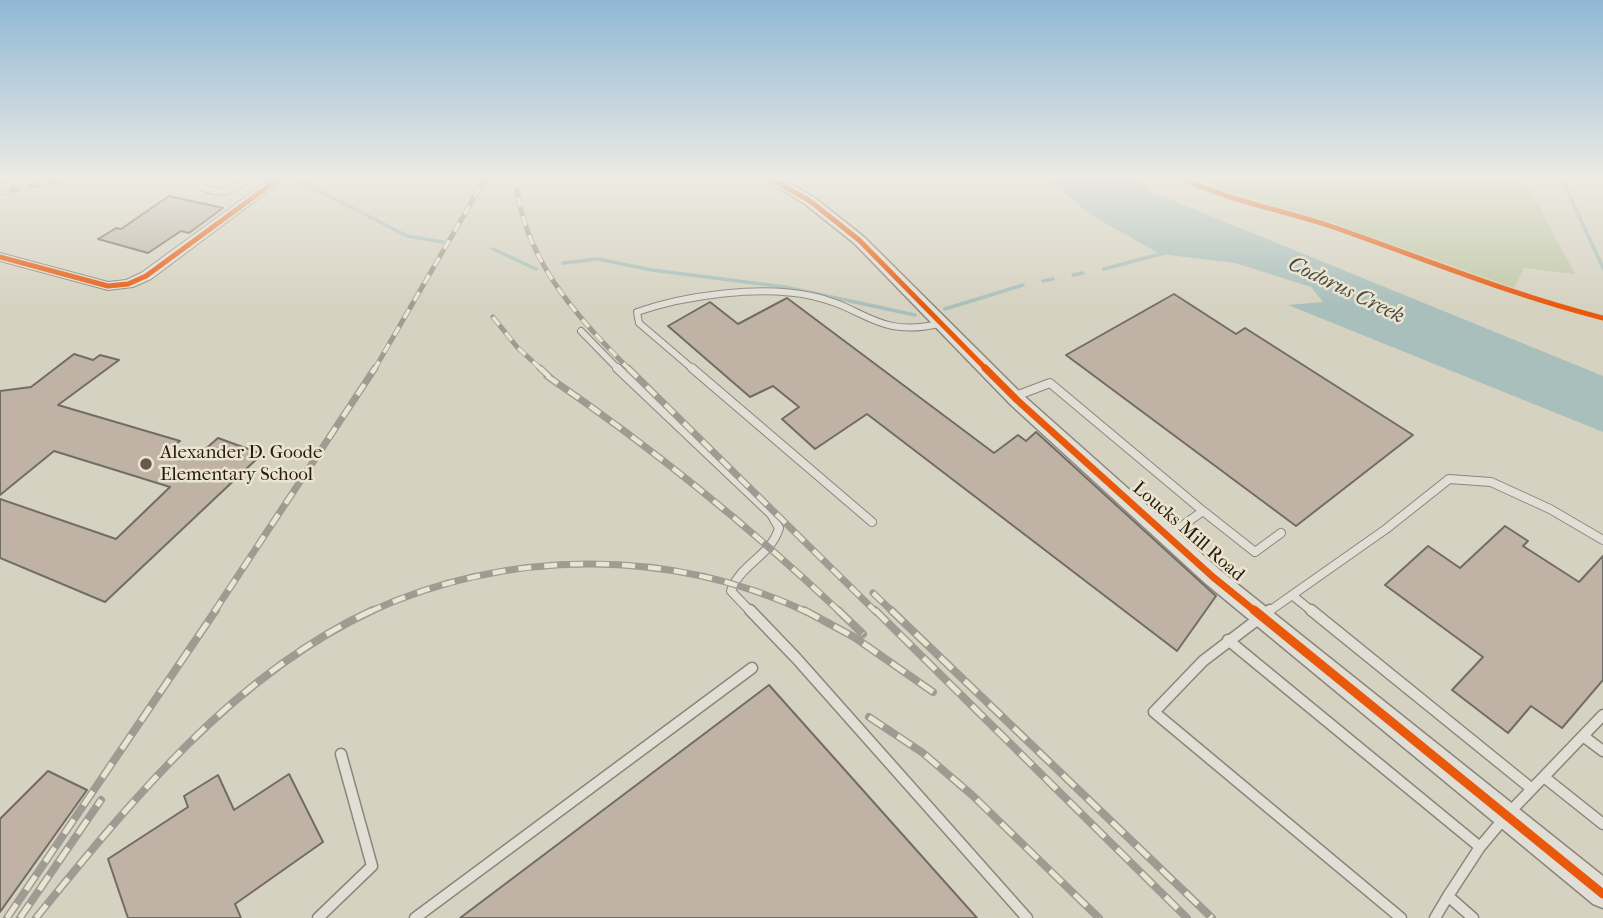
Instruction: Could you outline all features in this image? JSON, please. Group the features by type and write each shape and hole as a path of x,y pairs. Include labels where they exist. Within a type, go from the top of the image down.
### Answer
{"street":[{"path":"2,259 107,286 128,284 146,276 223,220"},
{"name":"Loucks Mill Road","path":"834,220 859,240 1013,397 1168,536 1603,894"}],"lane":[{"path":"872,522 639,323 637,312 653,305 748,293 810,296 838,304 880,326 916,331 939,324"},
{"path":"581,331 649,400 771,514 779,528 775,542 735,576 731,591 797,659 1027,918"},
{"path":"1013,397 1050,383 1255,552 1281,533"},
{"path":"1401,918 1154,712 1203,661 1228,640 1386,529 1449,479 1490,482 1550,509 1603,540"},
{"path":"1168,536 1203,511"},
{"path":"1292,595 1532,789"},
{"path":"1228,640 1480,847"},
{"path":"415,918 752,668"},
{"path":"1435,918 1480,847 1506,816 1603,715"},
{"path":"1583,736 1603,751"},
{"path":"318,918 372,866 341,754"},
{"path":"1544,777 1603,824"},
{"path":"1448,896 1473,918"}],"green space":[{"path":"1322,220 1546,220 1575,274 1524,268 1514,288"}],"water":[{"name":"Codorus Creek","path":"1100,220 1220,220 1603,376 1603,432 1288,305 1323,302 1311,287 1235,263 1160,254"}],"building":[{"path":"134,220 207,220 189,233 181,231 148,253 98,239 116,228 121,229"},
{"path":"1174,294 1236,334 1245,328 1413,435 1296,526 1066,355"},
{"path":"787,298 994,453 1018,435 1026,441 1036,432 1216,596 1177,651 867,414 815,449 782,419 799,407 773,386 750,397 668,326 710,302 738,324"},
{"path":"74,354 93,360 100,355 119,360 58,405 180,441 167,451 193,460 218,438 262,454 105,602 0,558 0,499 116,539 170,487 54,451 0,495 0,391 31,387"},
{"path":"1505,526 1528,541 1523,546 1579,582 1603,556 1603,680 1562,728 1531,706 1508,733 1452,690 1483,657 1385,585 1428,546 1460,568"},
{"path":"769,685 977,918 460,918"},
{"path":"48,771 87,790 0,912 0,819"},
{"path":"289,774 323,842 235,904 241,918 128,918 108,859 188,807 184,796 218,775 234,810"}],"waterway":[{"path":"376,220 407,236 443,242"},
{"path":"1581,220 1603,268"},
{"path":"493,249 536,269"},
{"path":"1104,269 1164,253"},
{"path":"563,263 598,259 652,270 785,287 915,315"},
{"path":"1073,275 1083,273"},
{"path":"1043,281 1053,279"},
{"path":"945,309 1023,285"}],"railway":[{"path":"374,370 461,220"},
{"path":"524,220 540,259 554,283 590,328 630,369"},
{"path":"493,317 517,347 542,370"},
{"path":"214,612 375,368"},
{"path":"540,368 553,380"},
{"path":"630,369 876,612"},
{"path":"547,376 698,488 840,612"},
{"path":"370,612 422,591 476,576 532,567 588,564 644,567 700,576 754,591 807,612"},
{"path":"873,593 893,612"},
{"path":"7,918 216,610"},
{"path":"804,610 854,637 933,692"},
{"path":"838,610 863,634"},
{"path":"875,610 1187,918"},
{"path":"891,610 1212,918"},
{"path":"36,918 147,786 230,705 275,669 322,637 370,612"},
{"path":"869,717 923,753 972,795 1099,918"},
{"path":"20,918 101,800"}],"cycle path":[{"path":"0,257 108,286 128,284 146,276 223,220"},
{"path":"834,220 859,240 1017,400 1213,577 1603,894"},
{"path":"1308,220 1533,299 1603,318"}],"place":[{"name":"Alexander D. Goode Elementary School","path":"146,464"}]}
